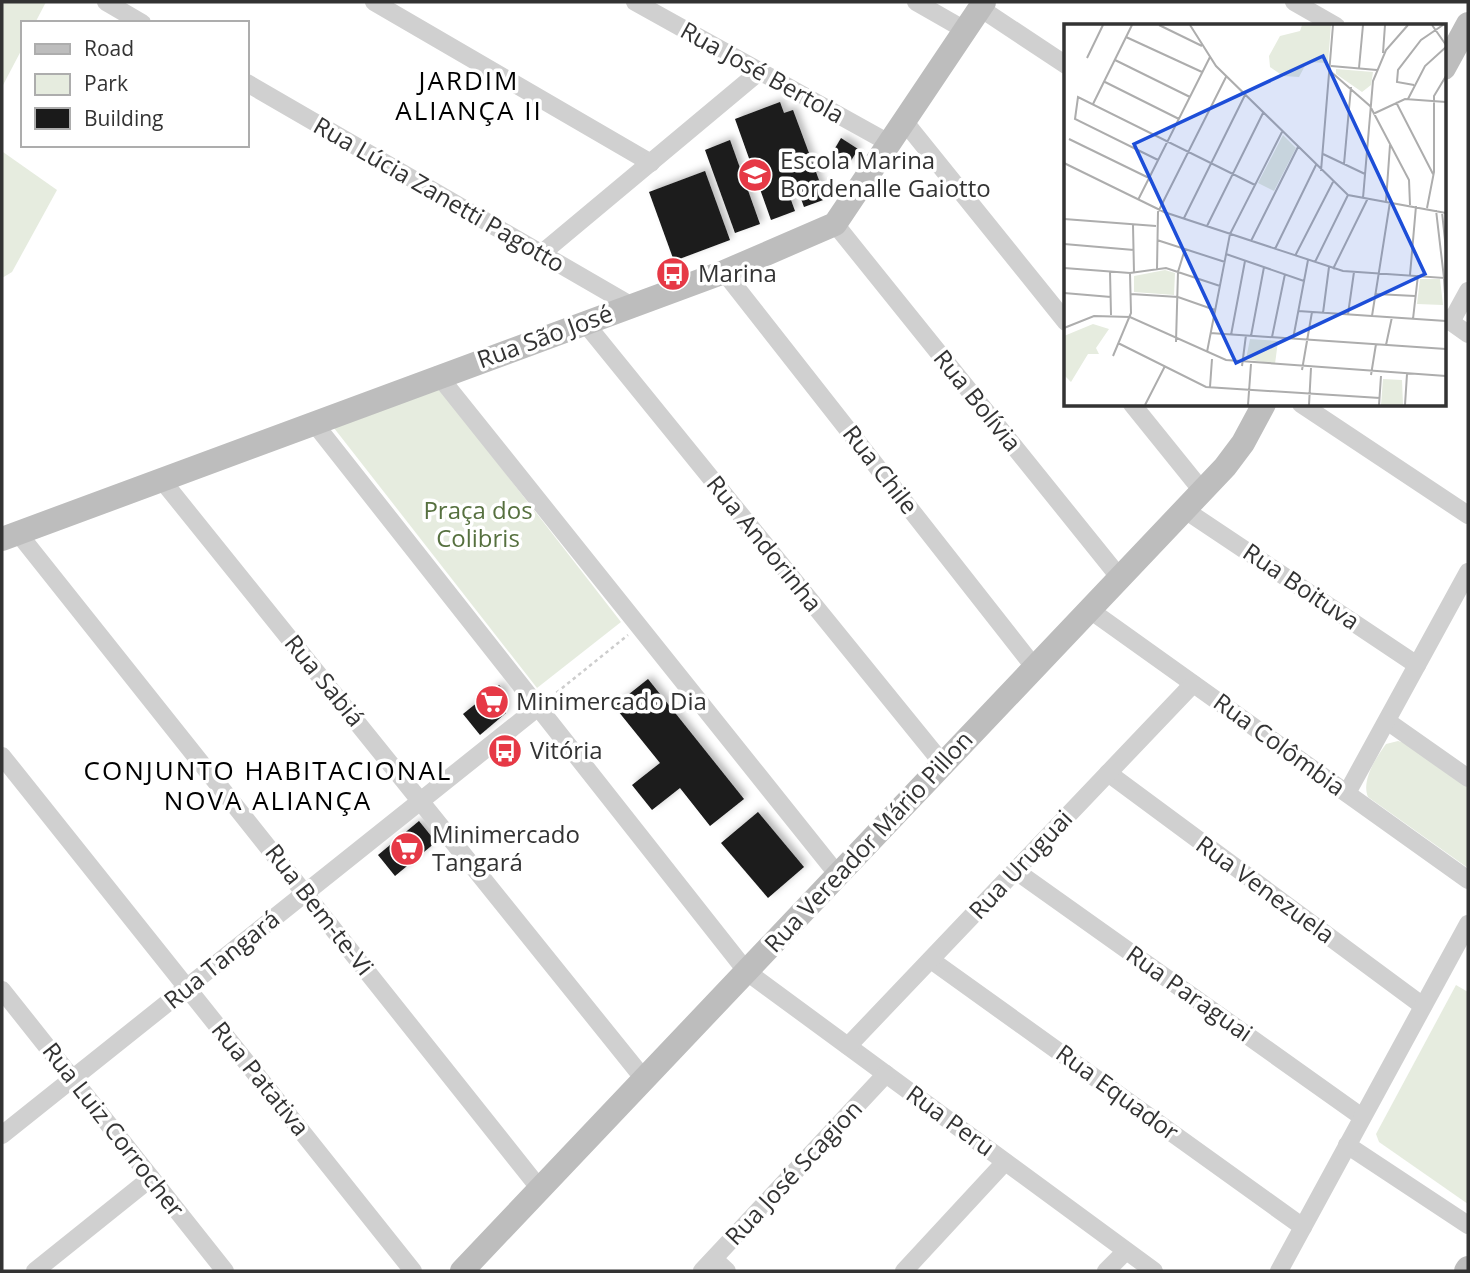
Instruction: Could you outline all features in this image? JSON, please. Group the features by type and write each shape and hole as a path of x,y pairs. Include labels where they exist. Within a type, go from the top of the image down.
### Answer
{"street":[{"path":"106,2 139,21"},
{"path":"374,2 651,163"},
{"name":"Rua José Bertola","path":"635,2 889,143"},
{"path":"916,2 965,30"},
{"path":"1294,2 1332,24"},
{"path":"835,224 982,5 1064,64"},
{"path":"1446,65 1464,40"},
{"path":"541,254 759,72"},
{"name":"Rua Lúcia Zanetti Pagotto","path":"248,84 632,306"},
{"path":"904,121 1064,319"},
{"name":"Rua São José","path":"10,536 438,375 724,272 835,224"},
{"name":"Rua Bolívia","path":"835,224 1120,579"},
{"name":"Rua Chile","path":"724,272 1035,668"},
{"path":"1468,291 1448,320 1468,334"},
{"name":"Rua Andorinha","path":"585,323 943,764"},
{"path":"438,375 838,876"},
{"path":"1134,406 1203,492"},
{"name":"Rua Vereador Mário Pillon","path":"462,1271 1203,492 1243,443 1263,406"},
{"path":"1304,406 1468,515"},
{"path":"314,423 747,972"},
{"name":"Rua Sabiá","path":"161,479 644,1079"},
{"name":"Rua Boituva","path":"1185,510 1417,665"},
{"name":"Rua Bem-te-Vi","path":"10,536 305,893 540,1189"},
{"path":"1347,793 1468,572"},
{"name":"Rua Colômbia","path":"1090,610 1468,880"},
{"name":"Rua Uruguai","path":"848,1046 1193,684"},
{"name":"Rua Tangará","path":"2,1135 537,708"},
{"path":"1387,721 1468,778"},
{"name":"Rua Patativa","path":"2,756 413,1271"},
{"name":"Rua Venezuela","path":"1108,773 1423,1006"},
{"name":"Rua Paraguai","path":"1016,871 1362,1117"},
{"path":"1279,1271 1468,924"},
{"name":"Rua Equador","path":"931,960 1303,1227"},
{"name":"Rua Peru","path":"747,972 1154,1271"},
{"name":"Rua Luiz Corrocher","path":"2,990 225,1271"},
{"name":"Rua José Scagion","path":"708,1265 886,1074"},
{"path":"1347,1145 1468,1225"},
{"path":"904,1271 1005,1162"},
{"path":"35,1271 151,1178"},
{"path":"1106,1271 1126,1251"},
{"path":"708,1265 727,1271"}],"path":[{"path":"537,708 639,627"}],"green space":[{"path":"2,2 46,2 36,21 21,21 21,51 2,87"},
{"path":"2,146 3,152 57,190 12,272 2,278"},
{"name":"Praça dos Colibris","path":"440,389 621,622 537,688 334,428"},
{"path":"1398,741 1408,744 1468,787 1468,868 1368,797 1366,784 1374,762 1386,744"},
{"path":"1456,985 1468,992 1468,1204 1379,1142 1376,1134"}],"building":[{"path":"780,102 784,113 793,110 826,199 804,207 793,177 784,181 795,211 771,220 735,119"},
{"path":"841,138 858,149 848,166 831,155"},
{"path":"730,140 760,224 735,233 705,150"},
{"path":"705,171 730,240 674,261 649,192"},
{"path":"648,679 744,799 710,826 680,788 652,810 632,785 660,763 614,706"},
{"name":"Minimercado Dia","path":"499,685 505,692 506,713 480,735 463,714"},
{"path":"758,812 804,867 768,898 721,843"},
{"name":"Minimercado Tangará","path":"419,821 436,842 395,876 378,855"}],"place":[{"name":"Escola Marina Bordenalle Gaiotto","path":"755,175"},
{"name":"Marina","path":"673,274"},
{"name":"Minimercado Dia","path":"492,702"},
{"name":"Vitória","path":"505,751"},
{"name":"Minimercado Tangará","path":"407,849"}],"district":[{"name":"JARDIM ALIANÇA II","path":"469,96"},
{"name":"CONJUNTO HABITACIONAL NOVA ALIANÇA","path":"268,786"}]}
